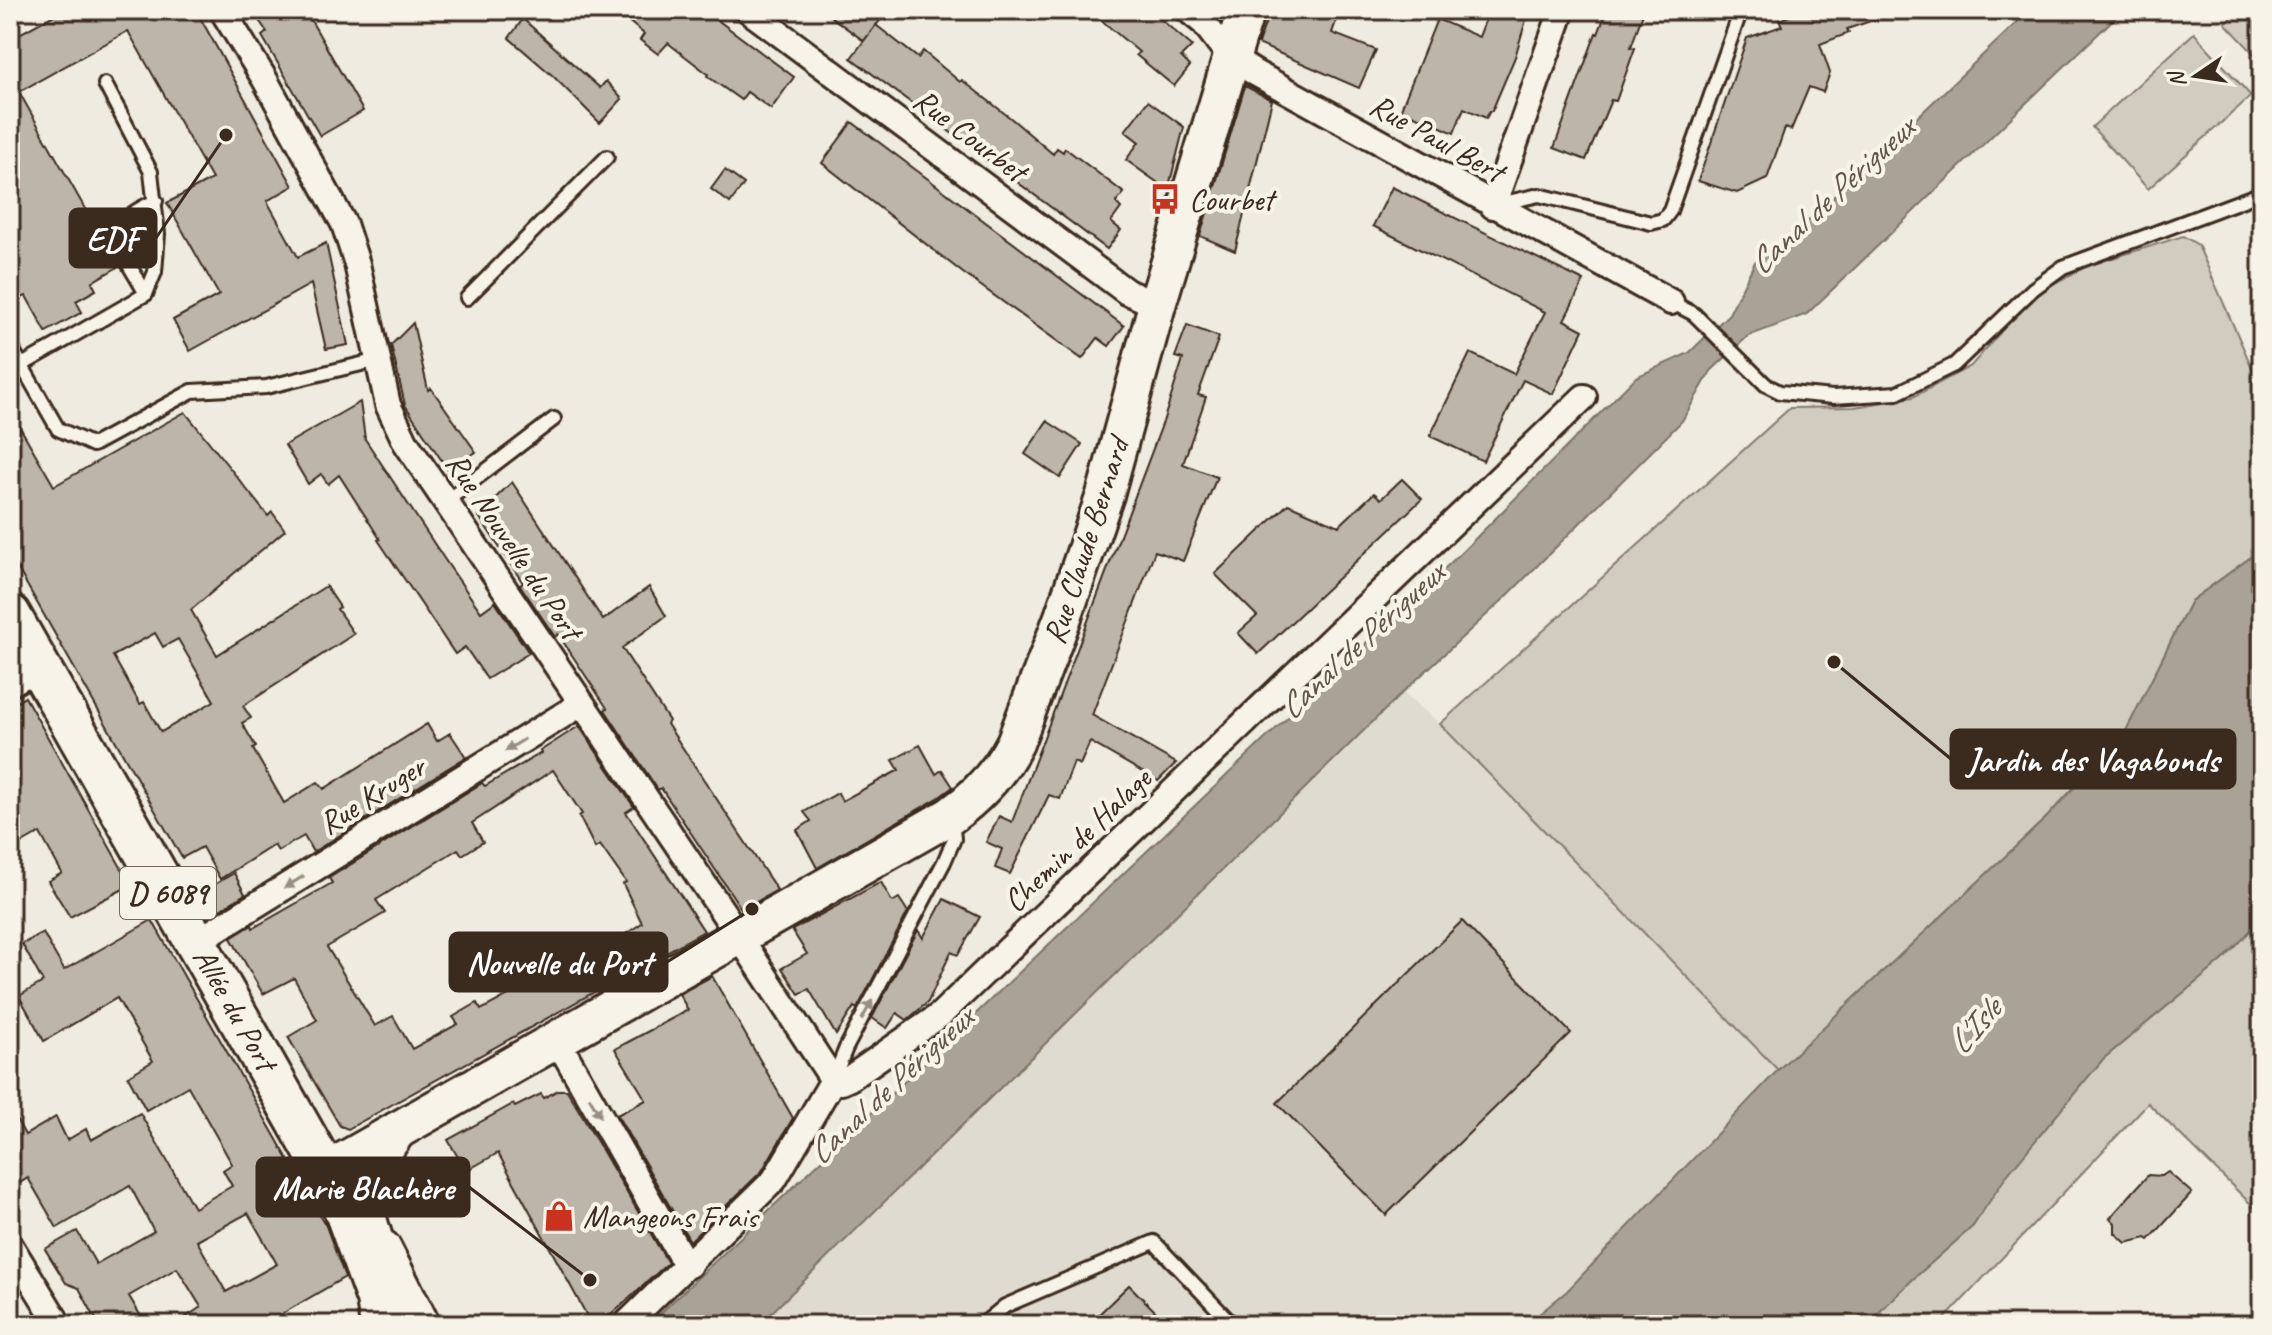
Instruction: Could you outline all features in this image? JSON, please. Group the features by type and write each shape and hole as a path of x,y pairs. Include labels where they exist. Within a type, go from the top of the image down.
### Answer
{"main road":[{"name":"Rue Claude Bernard","path":"333,1183 398,1129 950,816 990,782 1015,743 1089,543 1246,10"},
{"name":"Allée du Port","path":"10,615 25,676 196,942 333,1183 373,1235 419,1325"},
{"path":"373,1235 367,1210 369,1183 385,1148 398,1129"},
{"name":"Allée du Port","path":"333,1183 377,1299 381,1325"}],"street":[{"name":"Rue Nouvelle du Port","path":"222,10 264,78 344,224 357,264 388,405 400,431 833,1080"},
{"name":"Rue Courbet","path":"748,10 1127,292 1157,305"},
{"name":"Rue Paul Bert","path":"1188,10 1204,23 1230,57 1493,206 1671,302"},
{"path":"1493,206 1562,10"},
{"name":"Chemin de Halage","path":"833,1080 841,1082 850,1078 940,1015 1584,397"},
{"name":"Rue Kruger","path":"196,942 581,704"},
{"path":"557,1040 679,1253 689,1265"},
{"path":"625,1325 774,1180 833,1080"},
{"path":"10,1245 59,1325"}],"lane":[{"path":"1493,206 1539,195 1651,223 1663,220 1670,211 1741,10"},
{"path":"22,365 146,294 155,272 158,234 151,172 105,84"},
{"path":"467,298 607,157"},
{"path":"1671,302 1694,314 1766,385 1780,392 1833,397 1897,393 1954,365 2033,289 2063,267 2262,193"},
{"path":"146,294 118,242 119,226 125,217 156,201"},
{"path":"10,345 58,429 93,445 192,391 266,387 378,360"},
{"path":"445,502 554,419"},
{"path":"833,1080 846,1048 949,851 954,839 950,816"},
{"path":"982,1325 1005,1306 1154,1242 1233,1325"}],"shaded area":[{"path":"2239,10 2262,10 2262,62 2225,23"},
{"path":"2194,33 2251,96 2148,189 2092,127"},
{"path":"2183,236 2198,245 2253,370 2262,366 2262,549 2191,601 2126,731 2047,817 1778,1070 1440,724 1790,408 1855,407 1913,397 1971,366 2017,313 2047,287 2087,266"},
{"path":"1403,692 1440,724 1778,1070 1567,1291 1526,1325 759,1325"},
{"path":"2262,918 2262,1215 2148,1103 1939,1325 1866,1325 1973,1226 2006,1175 2103,1059 2223,960"}],"water":[{"path":"2030,10 2123,10 1807,314 1748,336 1711,371 1682,421 1507,596 1403,692 759,1325 648,1325 1462,552 1636,377 1689,353 1729,314 1755,262 1805,224"},
{"name":"L'Isle","path":"2262,549 2262,918 2223,960 2103,1059 2007,1175 1973,1226 1866,1325 1526,1325 1567,1291 1778,1070 2047,817 2126,731 2191,601"}],"building":[{"path":"63,10 196,10 293,186 267,201 298,257 326,243 348,345 326,349 311,284 190,351 173,320 219,295 167,203 212,179 128,31 19,92 118,267 92,282 96,290 76,301 82,312 46,332 26,296 17,300 10,287 10,39"},
{"path":"252,10 305,10 363,111 320,136 262,36 267,32"},
{"path":"615,10 704,10 794,77 771,109 747,92 741,100 668,43 658,54 640,40 644,34"},
{"path":"822,10 888,10 864,41"},
{"path":"1089,10 1150,10 1192,46 1181,57 1190,66 1174,86"},
{"path":"1270,10 1340,10 1332,33 1376,50 1359,88 1258,44"},
{"path":"1489,10 1529,10 1515,57 1492,111 1486,118 1464,108 1454,133 1401,109 1437,19 1479,37"},
{"path":"1607,10 1644,10 1631,47 1635,48 1616,101 1611,100 1586,160 1554,148"},
{"path":"1794,10 1890,10 1891,14 1847,29 1849,33 1820,44 1830,73 1823,92 1809,87 1791,130 1785,128 1767,179 1737,193 1698,181 1747,38 1782,26 1779,20 1795,14"},
{"path":"523,19 600,88 606,81 622,99 600,123 509,38"},
{"path":"876,25 918,58 923,51 1053,154 1057,148 1063,152 1065,148 1124,193 1116,203 1121,208 1111,222 1121,230 1107,249 851,58"},
{"path":"1245,86 1272,100 1235,251 1200,236"},
{"path":"1148,101 1184,127 1168,190 1126,160 1139,142 1125,131"},
{"path":"852,122 1124,326 1109,346 1098,338 1082,359 963,273 822,163"},
{"path":"725,170 744,184 730,203 711,189"},
{"path":"1392,187 1584,281 1564,320 1583,330 1553,394 1523,380 1483,461 1430,436 1470,353 1514,374 1545,312 1373,226"},
{"path":"413,323 428,390 431,388 476,452 448,470 405,405 391,345"},
{"path":"1187,325 1219,337 1198,395 1206,397 1183,464 1217,477 1183,561 1155,551 1092,715 1176,763 1158,781 1090,742 1080,765 1074,762 1060,799 1049,795 1010,874 995,868 1002,849 986,842 999,816 1012,822 1163,422 1183,359 1175,357"},
{"path":"360,402 365,439 445,560 481,612 495,602 529,653 487,679 465,647 455,654 378,540 339,475 328,484 321,474 308,484 285,445"},
{"path":"10,410 54,486 185,412 268,516 272,512 285,530 191,610 217,655 326,586 354,634 243,706 251,718 242,723 284,803 318,782 324,789 427,724 437,741 450,733 466,757 313,852 304,836 278,851 274,845 220,879 202,847 182,858 10,555","holes":["155,633 163,647 178,639 214,701 161,732 144,702 140,704 113,656"]},
{"path":"1047,421 1082,444 1060,478 1025,454"},
{"path":"1402,479 1422,499 1258,654 1238,633 1257,616 1215,574 1288,504 1339,526 1374,493 1381,499"},
{"path":"512,482 603,620 649,587 666,616 622,648 669,721 667,724 777,890 742,910 661,788 658,790 558,634 555,637 520,585 523,583 478,515"},
{"path":"25,697 131,885 70,917 48,881 62,873 40,833 10,850 10,706"},
{"path":"579,726 634,807 626,812 704,931 348,1129 340,1126 288,1037 317,1020 294,978 263,994 231,938 332,883 329,878 482,783 485,786","holes":["553,770 582,814 579,816 595,848 600,845 626,882 623,884 642,923 602,950 599,946 481,1010 477,1003 453,1017 458,1024 412,1049 393,1016 375,1026 327,947 385,913 376,900 458,849 462,855 483,842 472,823"]},
{"path":"920,745 936,774 942,770 953,787 817,868 797,830 811,821 804,812 838,793 842,801 899,770 893,760"},
{"path":"234,873 245,894 215,913 202,892"},
{"path":"881,882 892,902 899,898 908,912 857,1009 854,1007 836,1035 809,989 799,994 782,968 807,954 792,930"},
{"path":"944,899 980,917 958,955 951,952 928,1002 907,1020 897,1013 887,1028 872,1018 918,930 923,938"},
{"path":"152,920 326,1226 345,1277 263,1325 174,1325 201,1307 177,1268 129,1296 146,1325 99,1325 79,1288 66,1283 45,1249 77,1231 96,1264 154,1231 130,1186 57,1228 28,1178 10,1189 10,1108 25,1135 56,1117 67,1140 86,1129 91,1140 140,1113 194,1208 232,1186 223,1170 232,1164 188,1086 146,1110 128,1076 153,1061 117,998 44,1041 19,996 43,982 22,944 43,933 64,970","holes":["248,1213 277,1264 226,1292 197,1241"]},
{"path":"1462,921 1571,1033 1386,1215 1277,1103"},
{"path":"712,976 793,1118 762,1171 690,1241 617,1115 646,1100 615,1049 688,1010 679,994"},
{"path":"558,1090 567,1090 668,1263 600,1325 592,1325 498,1153 466,1171 448,1140 513,1104 515,1107 541,1094 544,1098"},
{"path":"2168,1172 2192,1193 2149,1240 2126,1243 2115,1233 2115,1223 2110,1218 2148,1175 2162,1176"},
{"path":"1129,1285 1169,1325 1088,1325"}],"place":[{"name":"EDF","path":"226,135"},
{"name":"Courbet","path":"1165,199"},
{"name":"Jardin des Vagabonds","path":"1834,662"},
{"name":"Nouvelle du Port","path":"752,909"},
{"name":"Mangeons Frais","path":"559,1216"},
{"name":"Marie Blachère","path":"590,1280"}],"water label":[{"name":"Canal de Périgueux","path":"1831,195"},
{"name":"Canal de Périgueux","path":"1361,640"},
{"name":"Canal de Périgueux","path":"890,1085"}]}
